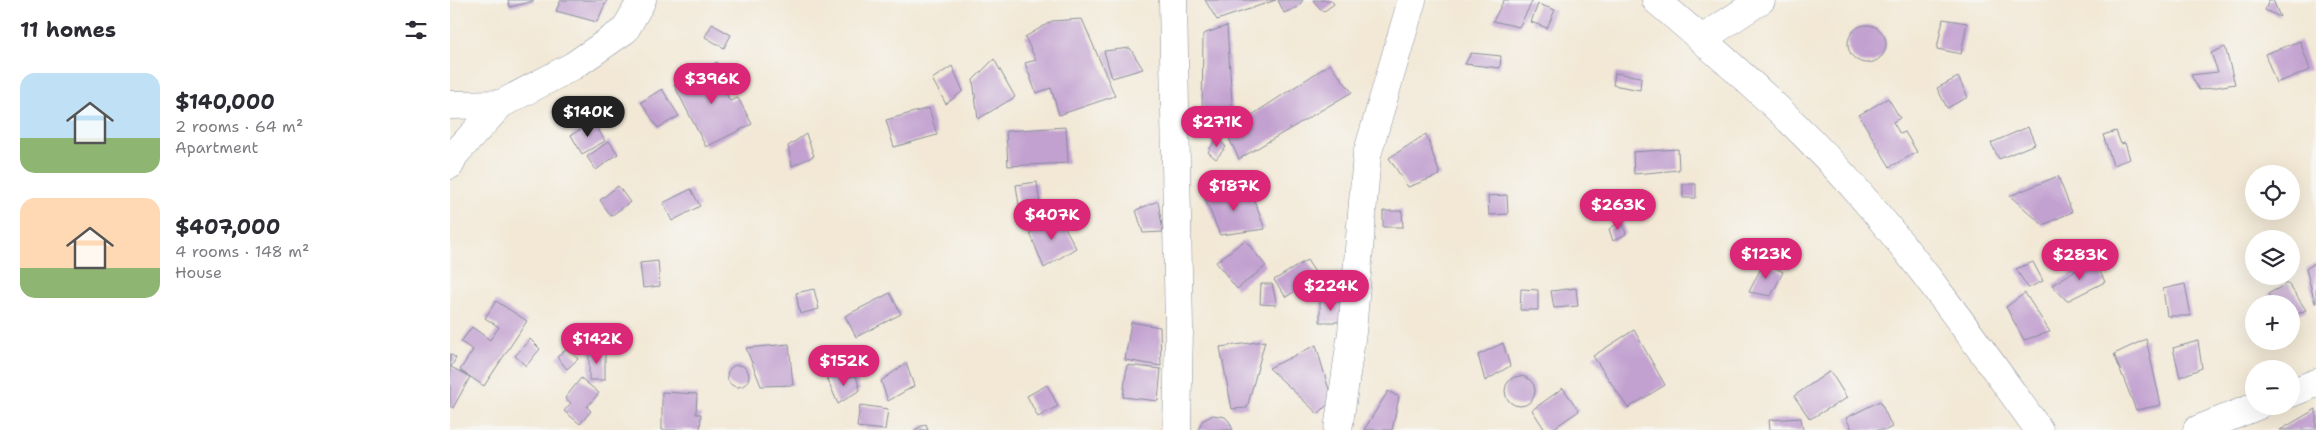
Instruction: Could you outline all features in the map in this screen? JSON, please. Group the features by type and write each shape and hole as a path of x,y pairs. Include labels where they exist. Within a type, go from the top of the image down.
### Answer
{"street":[{"path":"450,165 454,156 501,104 573,66 601,48 625,30 642,0"},
{"path":"1173,0 1179,329 1177,430"},
{"path":"1338,430 1352,332 1367,155 1412,0"},
{"path":"1656,0 1785,115 1870,206 1976,343 2039,430"},
{"path":"1702,39 1761,0"},
{"path":"450,105 501,104"},
{"path":"2300,389 2316,383"},
{"path":"2198,430 2245,411"}],"building":[{"path":"508,0 534,0 534,1 510,7"},
{"path":"561,0 607,0 597,22 556,11"},
{"path":"1205,0 1276,0 1217,20"},
{"path":"1278,0 1303,0 1298,7 1284,13"},
{"path":"1313,0 1331,0 1334,4 1323,12"},
{"path":"1504,0 1533,0 1519,27 1493,21"},
{"path":"2269,0 2273,0 2280,17 2265,10"},
{"path":"1538,4 1555,10 1547,28 1531,22"},
{"path":"1082,19 1115,96 1059,115 1051,88 1036,93 1025,63 1036,60 1025,37 1052,21"},
{"path":"1943,19 1967,23 1961,54 1937,49"},
{"path":"712,24 731,35 724,48 705,37"},
{"path":"1867,25 1880,31 1886,44 1880,57 1867,63 1854,57 1848,44 1854,31"},
{"path":"1227,26 1233,118 1202,119 1203,34"},
{"path":"2300,41 2310,70 2276,83 2265,54"},
{"path":"2225,47 2235,84 2199,90 2191,75 2218,72 2211,53"},
{"path":"1130,48 1143,69 1112,78 1104,51"},
{"path":"1471,53 1501,56 1500,68 1465,64"},
{"path":"994,59 1015,97 978,119 973,80"},
{"path":"717,62 726,79 722,85 730,101 738,98 752,124 706,147 674,85"},
{"path":"1330,64 1352,92 1239,159 1226,132"},
{"path":"952,66 963,91 946,104 932,79"},
{"path":"1615,73 1641,77 1640,90 1613,85"},
{"path":"1958,77 1968,97 1947,108 1937,88"},
{"path":"662,89 679,116 658,128 641,102"},
{"path":"1888,98 1900,118 1893,122 1900,134 1905,132 1917,152 1890,167 1859,115"},
{"path":"929,108 937,135 894,147 886,120"},
{"path":"594,122 605,141 582,154 571,135"},
{"path":"1066,127 1068,163 1008,166 1006,131"},
{"path":"2028,127 2035,144 1999,159 1991,143"},
{"path":"2116,131 2121,144 2125,143 2130,159 2113,165 2103,135"},
{"path":"806,134 814,156 792,166 788,146"},
{"path":"1426,134 1440,175 1408,187 1389,158"},
{"path":"1217,137 1226,147 1216,159 1208,152"},
{"path":"609,141 618,154 596,170 587,157"},
{"path":"1678,149 1679,170 1634,174 1633,152"},
{"path":"2058,176 2072,212 2043,225 2010,196"},
{"path":"1037,182 1042,222 1022,225 1016,185"},
{"path":"1683,184 1696,184 1696,198 1683,198"},
{"path":"618,186 630,202 611,216 600,200"},
{"path":"691,189 700,206 672,221 663,203"},
{"path":"1251,192 1265,229 1220,235 1203,193"},
{"path":"1507,195 1508,214 1489,215 1488,196"},
{"path":"1158,201 1163,232 1143,233 1136,210"},
{"path":"1383,211 1402,211 1403,227 1383,227"},
{"path":"1058,214 1076,248 1044,268 1030,233"},
{"path":"1622,221 1626,234 1613,241 1609,229"},
{"path":"1245,240 1266,266 1237,289 1216,262"},
{"path":"2094,259 2105,282 2067,301 2052,285"},
{"path":"1307,260 1318,277 1286,297 1274,280"},
{"path":"658,261 660,286 643,288 640,263"},
{"path":"1764,262 1783,272 1771,296 1749,292"},
{"path":"2033,262 2043,281 2028,288 2016,269"},
{"path":"2316,262 2316,303 2315,303 2306,269"},
{"path":"1261,284 1272,284 1277,305 1260,304"},
{"path":"2185,284 2191,316 2167,316 2163,289"},
{"path":"2284,285 2289,285 2296,295 2269,295"},
{"path":"1576,288 1578,306 1554,308 1551,291"},
{"path":"814,289 819,309 800,314 796,293"},
{"path":"1521,289 1538,290 1538,310 1520,310"},
{"path":"890,293 901,314 856,337 845,316"},
{"path":"2025,293 2050,332 2024,340 2006,307"},
{"path":"496,301 527,321 484,386 460,370 473,350 461,342 472,327 490,340 499,327 485,318"},
{"path":"1320,301 1342,302 1342,322 1320,322"},
{"path":"2300,301 2306,310 2300,313"},
{"path":"1131,322 1160,327 1161,366 1125,360"},
{"path":"1634,330 1665,385 1628,408 1593,356"},
{"path":"530,339 540,349 526,366 515,356"},
{"path":"2146,339 2161,405 2136,410 2114,354"},
{"path":"1265,341 1247,408 1232,409 1220,347"},
{"path":"2198,341 2202,368 2180,377 2173,348"},
{"path":"1503,343 1510,366 1485,381 1478,355"},
{"path":"789,344 793,385 761,386 746,348"},
{"path":"1316,345 1332,400 1318,414 1269,368"},
{"path":"568,348 578,359 567,369 557,357"},
{"path":"589,350 605,350 605,380 589,380"},
{"path":"450,354 456,358 451,367 470,377 453,408 450,406"},
{"path":"906,363 914,386 888,401 881,381"},
{"path":"738,365 746,368 749,376 746,384 738,387 730,384 727,376 730,368"},
{"path":"1127,365 1161,369 1158,401 1123,397"},
{"path":"1830,371 1847,398 1810,419 1794,396"},
{"path":"856,376 860,390 838,404 827,378"},
{"path":"1520,376 1531,380 1535,391 1531,402 1520,406 1509,402 1505,391 1509,380"},
{"path":"581,378 599,393 587,407 591,411 580,424 564,411 571,403 565,398"},
{"path":"1047,385 1058,406 1038,417 1027,396"},
{"path":"1563,388 1579,411 1551,430 1545,430 1532,410"},
{"path":"1388,391 1399,397 1392,430 1364,430"},
{"path":"662,392 697,394 696,414 701,414 700,430 662,430"},
{"path":"1880,401 1892,427 1886,430 1852,430 1846,418"},
{"path":"860,405 888,409 885,430 857,427"},
{"path":"2316,409 2316,430 2280,430"},
{"path":"1213,415 1225,417 1233,430 1198,430 1202,421"},
{"path":"1801,418 1803,430 1770,430 1769,420"},
{"path":"926,424 928,430 914,430"}]}
